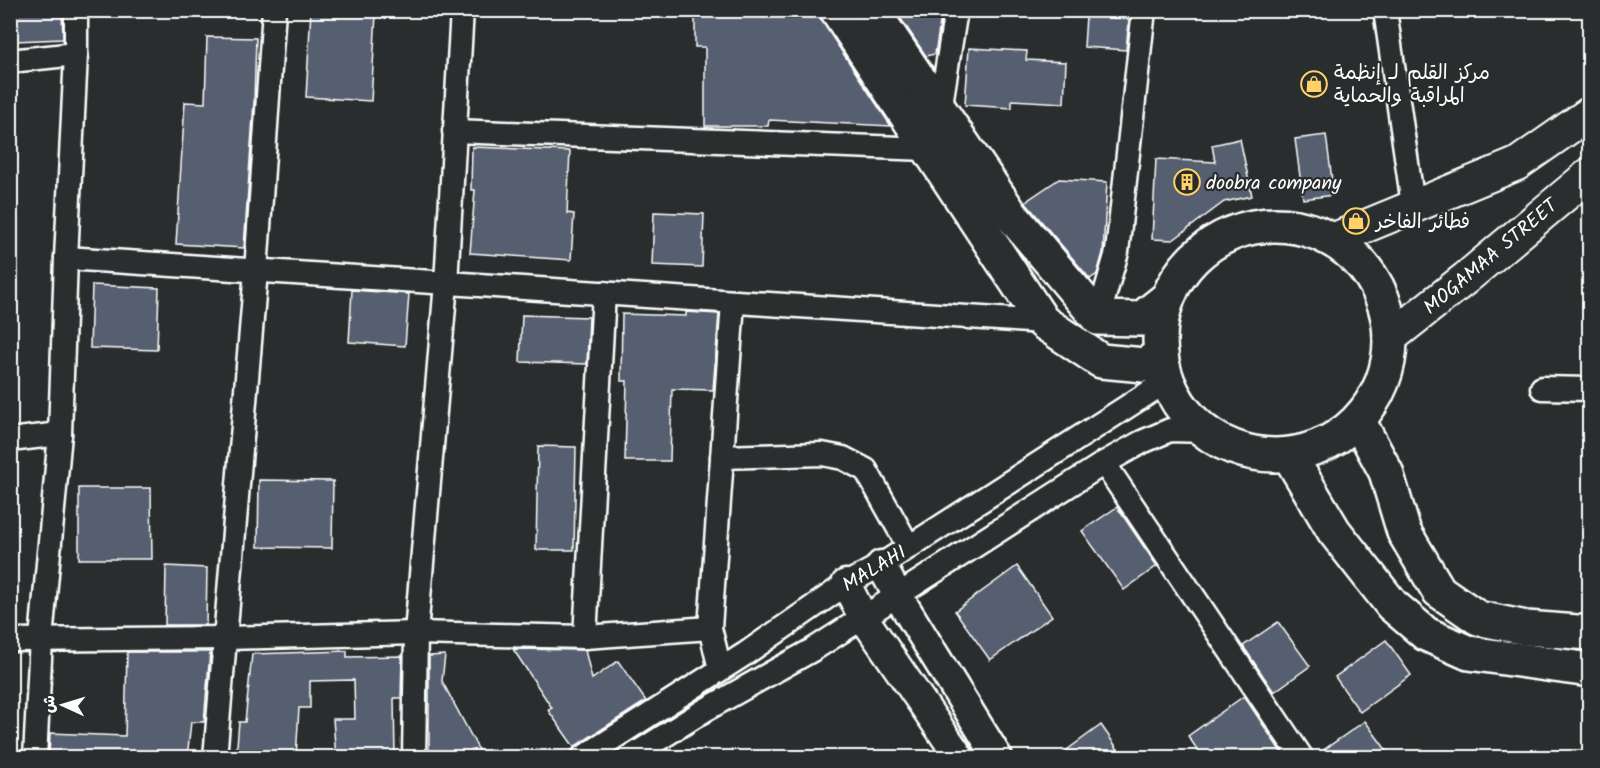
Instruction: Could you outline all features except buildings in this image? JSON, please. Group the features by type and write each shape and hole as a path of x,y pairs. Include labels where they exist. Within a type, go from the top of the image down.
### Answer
{"main road":[{"path":"837,10 1043,322 1101,361 1164,368"},
{"path":"872,10 1012,216 1098,318 1141,319 1165,300 1185,268 1209,246 1238,231 1270,225 1302,228 1332,240 1356,258 1374,282 1386,309 1390,338 1387,368 1376,396 1358,420 1338,437 1314,449 1288,455 1259,455 1230,447 1205,432 1182,409 1164,368 1161,325 1165,300"},
{"path":"1332,240 1517,164 1590,113"},
{"name":"MOGAMAA STREET","path":"1390,338 1590,174"},
{"path":"986,235 1012,216"},
{"path":"1358,420 1386,472 1404,532 1439,591 1478,618 1526,628 1590,633"},
{"path":"1288,455 1334,531 1392,605 1426,634 1468,653 1590,670"}],"street":[{"path":"35,758 41,639 60,434 76,10"},
{"path":"215,758 256,271 274,10"},
{"path":"414,758 416,633 446,283 462,10"},
{"path":"946,119 942,98 956,10"},
{"path":"1098,318 1117,252 1144,10"},
{"path":"1385,10 1413,205"},
{"path":"10,61 76,54"},
{"path":"454,131 928,149"},
{"path":"66,258 1043,322"},
{"path":"585,637 604,293"},
{"path":"720,669 710,628 733,302"},
{"name":"MALAHI","path":"582,758 745,654 846,584 909,547 1164,368"},
{"path":"1542,388 1590,389"},
{"name":"MALAHI","path":"629,758 705,710 814,649 1104,463 1170,430 1205,432"},
{"path":"10,440 60,434"},
{"path":"722,457 822,454 843,458 867,470 909,547"},
{"path":"1104,463 1302,758"},
{"path":"881,565 998,758"},
{"path":"846,584 863,617 960,758"},
{"path":"10,640 226,639 416,633 585,637 710,628"}],"place":[{"name":"مركز القلم لـ إنظمة المراقبة والحماية","path":"1314,84"},
{"name":"doobra company","path":"1187,182"},
{"name":"فطائر الفاخر","path":"1356,221"}]}
